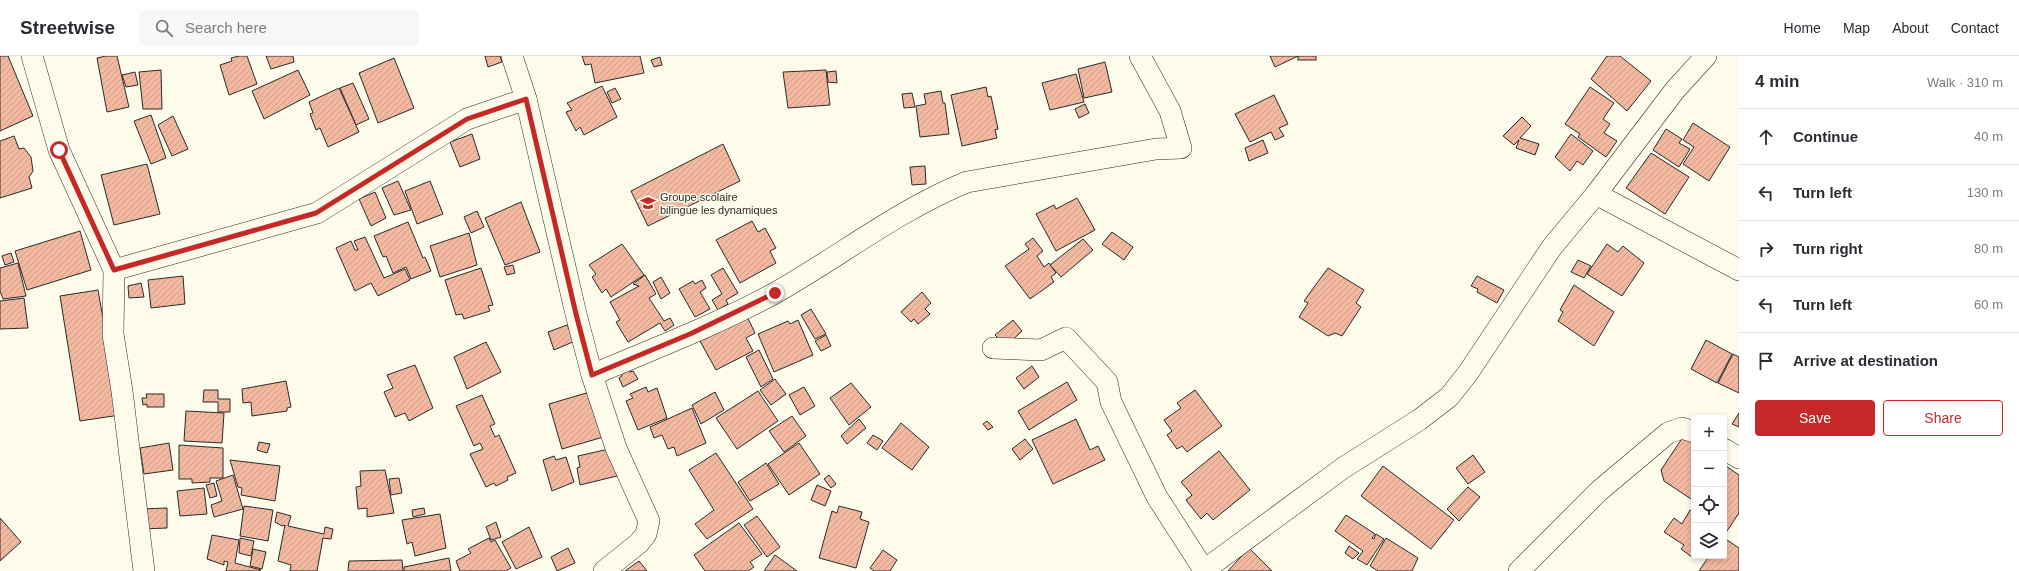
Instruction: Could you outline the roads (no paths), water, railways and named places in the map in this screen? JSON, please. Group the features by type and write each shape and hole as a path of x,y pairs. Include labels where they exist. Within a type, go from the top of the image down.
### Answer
{"street":[{"path":"32,56 59,150 114,270 113,334 146,570"},
{"path":"512,56 526,99 576,314 592,375 616,448 649,521 646,534 639,544 604,571"},
{"path":"592,375 690,334 775,293 857,242 948,190 967,182 1156,149 1181,148 1170,111 1140,56"},
{"path":"993,348 1041,350 1066,338 1107,382 1111,402 1157,497 1204,570 1235,549 1343,468 1419,420 1449,397 1468,373 1552,247 1596,194 1675,90 1706,56"},
{"path":"114,270 316,213 467,119 526,99"},
{"path":"1596,194 1739,270"},
{"path":"1519,571 1599,491 1668,433 1682,428 1691,431"},
{"path":"1727,451 1739,458"}],"place":[{"name":"Groupe scolaire bilingue les dynamiques","path":"648,203"}]}
